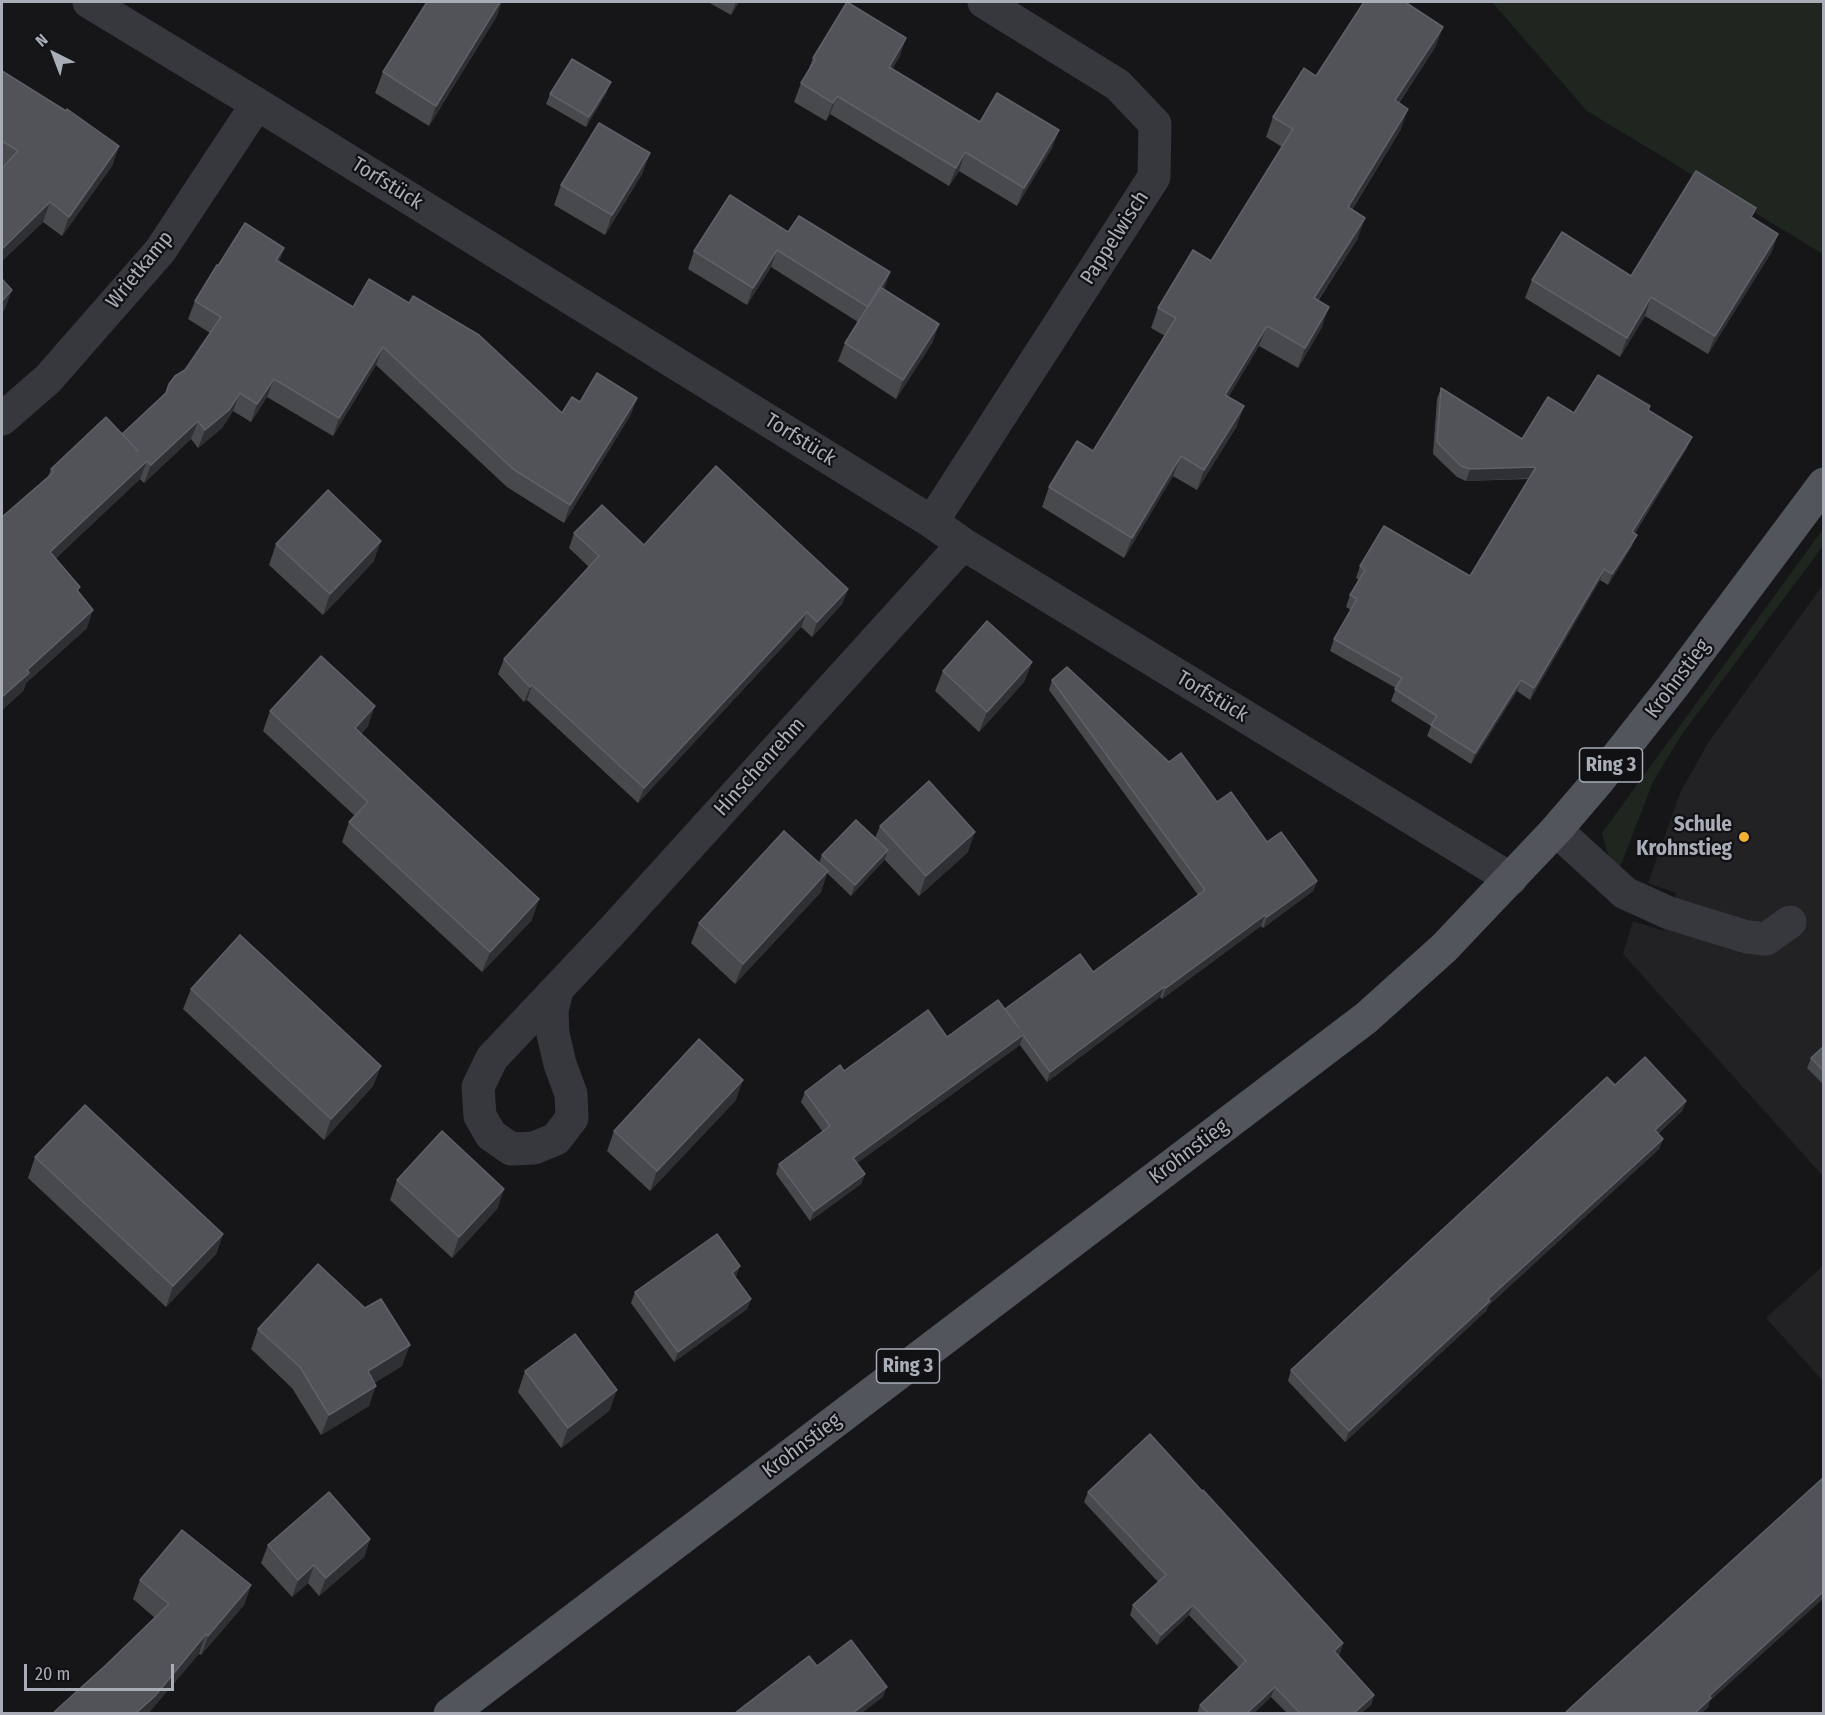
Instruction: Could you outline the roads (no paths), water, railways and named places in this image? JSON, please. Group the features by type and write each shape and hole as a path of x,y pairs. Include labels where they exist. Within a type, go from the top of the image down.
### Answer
{"main road":[{"name":"Krohnstieg","path":"450,1713 1366,1018 1444,948 1556,831 1673,686 1824,484"}],"street":[{"name":"Torfstück","path":"89,2 932,522 963,544 1511,879"},
{"name":"Pappelwisch","path":"932,522 1154,177 1155,124 1118,85 984,2"},
{"name":"Wrietkamp","path":"2,419 48,379 160,251 257,104"},
{"name":"Hinschenrehm","path":"557,990 963,544"},
{"path":"1556,831 1625,893 1669,913 1747,938 1766,939 1790,922"}],"place":[{"name":"Schule Krohnstieg","path":"1744,837"}]}
